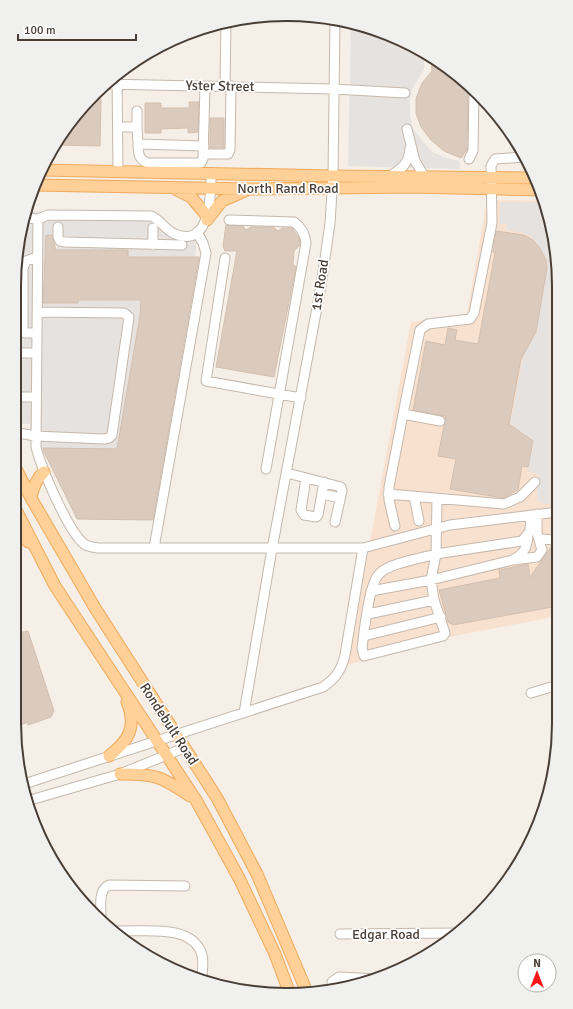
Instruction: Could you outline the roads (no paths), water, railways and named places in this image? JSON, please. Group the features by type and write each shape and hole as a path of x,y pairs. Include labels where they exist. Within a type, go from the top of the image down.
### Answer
{"main road":[{"name":"North Rand Road","path":"48,170 118,170 333,176 424,176 534,189"},
{"name":"North Rand Road","path":"41,185 332,189 492,183 529,179"},
{"path":"171,187 191,197 207,218 222,201 250,189"},
{"path":"31,498 34,485 44,472"},
{"name":"Rondebult Road","path":"21,479 95,608 217,798 257,874 305,987"},
{"name":"Rondebult Road","path":"21,519 56,586 123,692 158,741 196,800 239,878 275,954 288,988"},
{"path":"21,534 39,554"},
{"path":"109,756 122,746 130,731 131,717 123,692"},
{"path":"120,774 148,774 160,777 196,800"}],"street":[{"name":"1st Road","path":"244,713 272,549 322,279 330,224 333,176 336,26"},
{"path":"208,154 224,155 228,154 230,150 226,28"},
{"name":"Yster Street","path":"114,85 334,89 405,93"},
{"path":"117,85 118,170"},
{"path":"137,112 139,157 142,161 148,163 197,164 203,159 205,86"},
{"path":"469,160 473,151 474,99"},
{"path":"118,126 137,127"},
{"path":"408,129 415,161 424,176"},
{"path":"390,176 408,162 410,142"},
{"path":"138,144 204,146"},
{"path":"395,526 388,494 420,330 428,324 470,319 474,313 492,223 491,166 495,159 518,157"},
{"path":"30,218 38,219 48,216 151,216 155,217 166,229 176,235 189,236 197,232 207,218 211,188 211,173"},
{"path":"38,219 35,397 36,447 44,472 69,522 85,544 98,548 363,548 436,529 470,522 552,513"},
{"path":"229,220 294,222 300,227 306,236 266,469"},
{"path":"58,227 58,237 60,241 64,242 182,245"},
{"path":"153,245 154,228"},
{"path":"154,548 206,253 197,232"},
{"path":"36,333 25,333 23,330 23,268 26,261 37,256"},
{"path":"225,258 206,381 301,398"},
{"path":"21,433 35,436 104,439 111,437 130,320 127,314 124,313 37,312"},
{"path":"21,353 36,353"},
{"path":"21,397 35,397"},
{"path":"404,414 440,421"},
{"path":"287,473 341,487 335,522"},
{"path":"306,478 302,514 316,517 318,515 324,482"},
{"path":"388,494 504,504 520,497 535,482"},
{"path":"322,494 340,498"},
{"path":"414,496 419,521"},
{"path":"437,499 436,554 431,580 434,600 445,630 443,636 365,656 362,654 372,585 379,573 388,568 436,554 519,542 528,535"},
{"path":"513,560 525,551 528,546 528,535 534,515"},
{"path":"371,591 431,580 513,560 537,558 542,550 534,515"},
{"path":"539,539 552,541"},
{"path":"28,783 322,687 338,675 346,647 363,548"},
{"path":"368,614 434,600"},
{"path":"364,636 440,617"},
{"path":"531,693 552,687"},
{"path":"32,799 120,774 184,748"},
{"path":"101,912 103,889 110,885 185,886"},
{"path":"123,931 176,932 183,934 195,941 202,953 202,974"},
{"name":"Edgar Road","path":"340,934 447,934"},
{"path":"332,984 332,982 339,977 358,978"}]}
